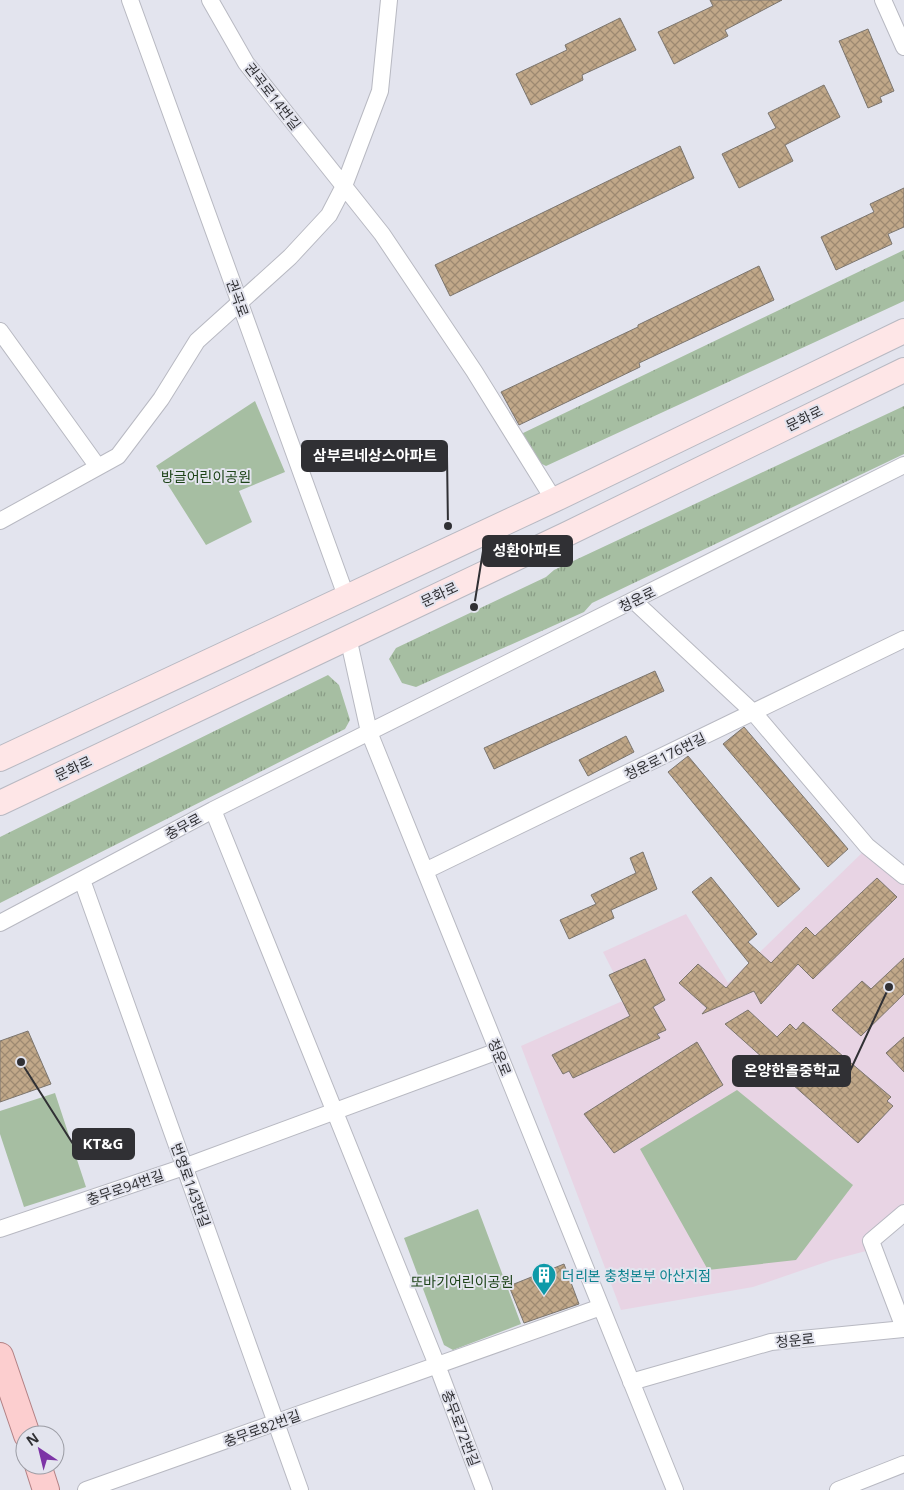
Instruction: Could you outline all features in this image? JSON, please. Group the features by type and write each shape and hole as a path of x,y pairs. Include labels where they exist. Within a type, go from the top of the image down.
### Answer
{"main road":[{"path":"0,759 554,500 904,331"},
{"name":"문화로","path":"0,803 904,370"},
{"path":"0,1356 24,1425"},
{"path":"41,1475 46,1490"}],"street":[{"name":"권곡로","path":"130,0 346,596"},
{"name":"권곡로14번길","path":"210,0 246,62 344,186"},
{"path":"0,521 118,456 160,399 197,341 290,257 329,215 344,186 380,91 389,0"},
{"path":"884,0 904,47"},
{"path":"344,186 382,234 474,371 554,500"},
{"path":"0,331 98,467"},
{"name":"청운로","path":"369,732 562,634 634,601 904,465"},
{"path":"634,601 754,713 867,846 904,876"},
{"name":"청운로","path":"348,637 369,732 675,1490"},
{"name":"청운로176번길","path":"425,871 754,713 904,638"},
{"name":"충무로","path":"0,923 213,810 369,732"},
{"path":"213,810 438,1365"},
{"name":"번영로143번길","path":"82,880 300,1490"},
{"name":"충무로94번길","path":"0,1229 184,1167 498,1051"},
{"path":"904,1213 871,1241 904,1329"},
{"name":"충무로82번길","path":"86,1490 601,1307"},
{"name":"청운로","path":"631,1382 771,1342 904,1329"},
{"name":"충무로72번길","path":"438,1365 484,1490"},
{"path":"838,1490 904,1464"}],"shaded area":[{"path":"866,849 904,881 904,1203 868,1235 866,1251 832,1260 753,1287 621,1310 521,1046 627,999 603,952 686,914 728,983"}],"green space":[{"path":"904,250 904,301 546,466 538,462 521,434"},
{"name":"방글어린이공원","path":"255,401 285,472 239,491 252,522 206,545 156,466"},
{"path":"904,406 904,454 592,603 584,612 416,687 402,683 389,659 396,648 546,577 554,570"},
{"path":"328,675 339,685 350,720 345,729 0,903 0,837"},
{"path":"737,1090 853,1185 796,1260 708,1270 640,1149"},
{"path":"55,1093 86,1187 24,1207 0,1134 0,1111"},
{"name":"또바기어린이공원","path":"478,1209 521,1324 453,1350 444,1345 404,1238"}],"building":[{"path":"710,0 782,0 725,30 728,36 674,64 658,32 713,6"},
{"path":"620,18 636,50 582,75 583,80 531,105 516,74 567,50 565,45"},
{"path":"868,29 894,91 880,97 882,102 868,108 839,41"},
{"path":"824,85 840,117 785,145 793,161 739,188 722,154 776,128 768,113"},
{"path":"680,146 694,178 450,296 435,265"},
{"path":"904,188 904,227 888,234 892,244 836,270 821,237 874,212 870,204"},
{"path":"759,266 774,300 639,363 640,367 519,425 501,392 638,327 638,325"},
{"path":"655,671 664,691 494,769 484,748"},
{"path":"744,727 848,849 828,867 723,744"},
{"path":"626,736 634,752 588,776 579,760"},
{"path":"688,756 800,889 778,907 668,772"},
{"path":"643,852 657,889 611,910 614,918 569,939 560,920 596,904 591,895 636,873 630,858"},
{"path":"711,877 757,934 748,942 771,963 806,927 815,936 877,878 897,897 813,979 798,964 761,1004 754,991 702,1014 707,1008 679,983 698,964 726,988 749,963 692,892"},
{"path":"904,958 904,994 861,1036 832,1010 862,981 871,989"},
{"path":"645,959 665,1000 653,1007 666,1030 657,1034 660,1038 573,1078 569,1071 563,1074 552,1055 630,1016 609,975"},
{"path":"748,1010 777,1037 790,1024 796,1030 803,1022 891,1097 887,1101 893,1106 858,1143 725,1024"},
{"path":"28,1031 51,1084 0,1102 0,1041"},
{"path":"904,1037 904,1072 886,1053"},
{"path":"697,1042 723,1085 614,1153 584,1114"},
{"name":"더리본 충청본부 아산지점","path":"564,1264 579,1304 524,1323 509,1286"}],"place":[{"name":"삼부르네상스아파트","path":"448,526"},
{"name":"성환아파트","path":"474,607"},
{"name":"온양한올중학교","path":"889,987"},
{"name":"KT&G","path":"21,1062"},
{"name":"더리본 충청본부 아산지점","path":"544,1296"}]}
